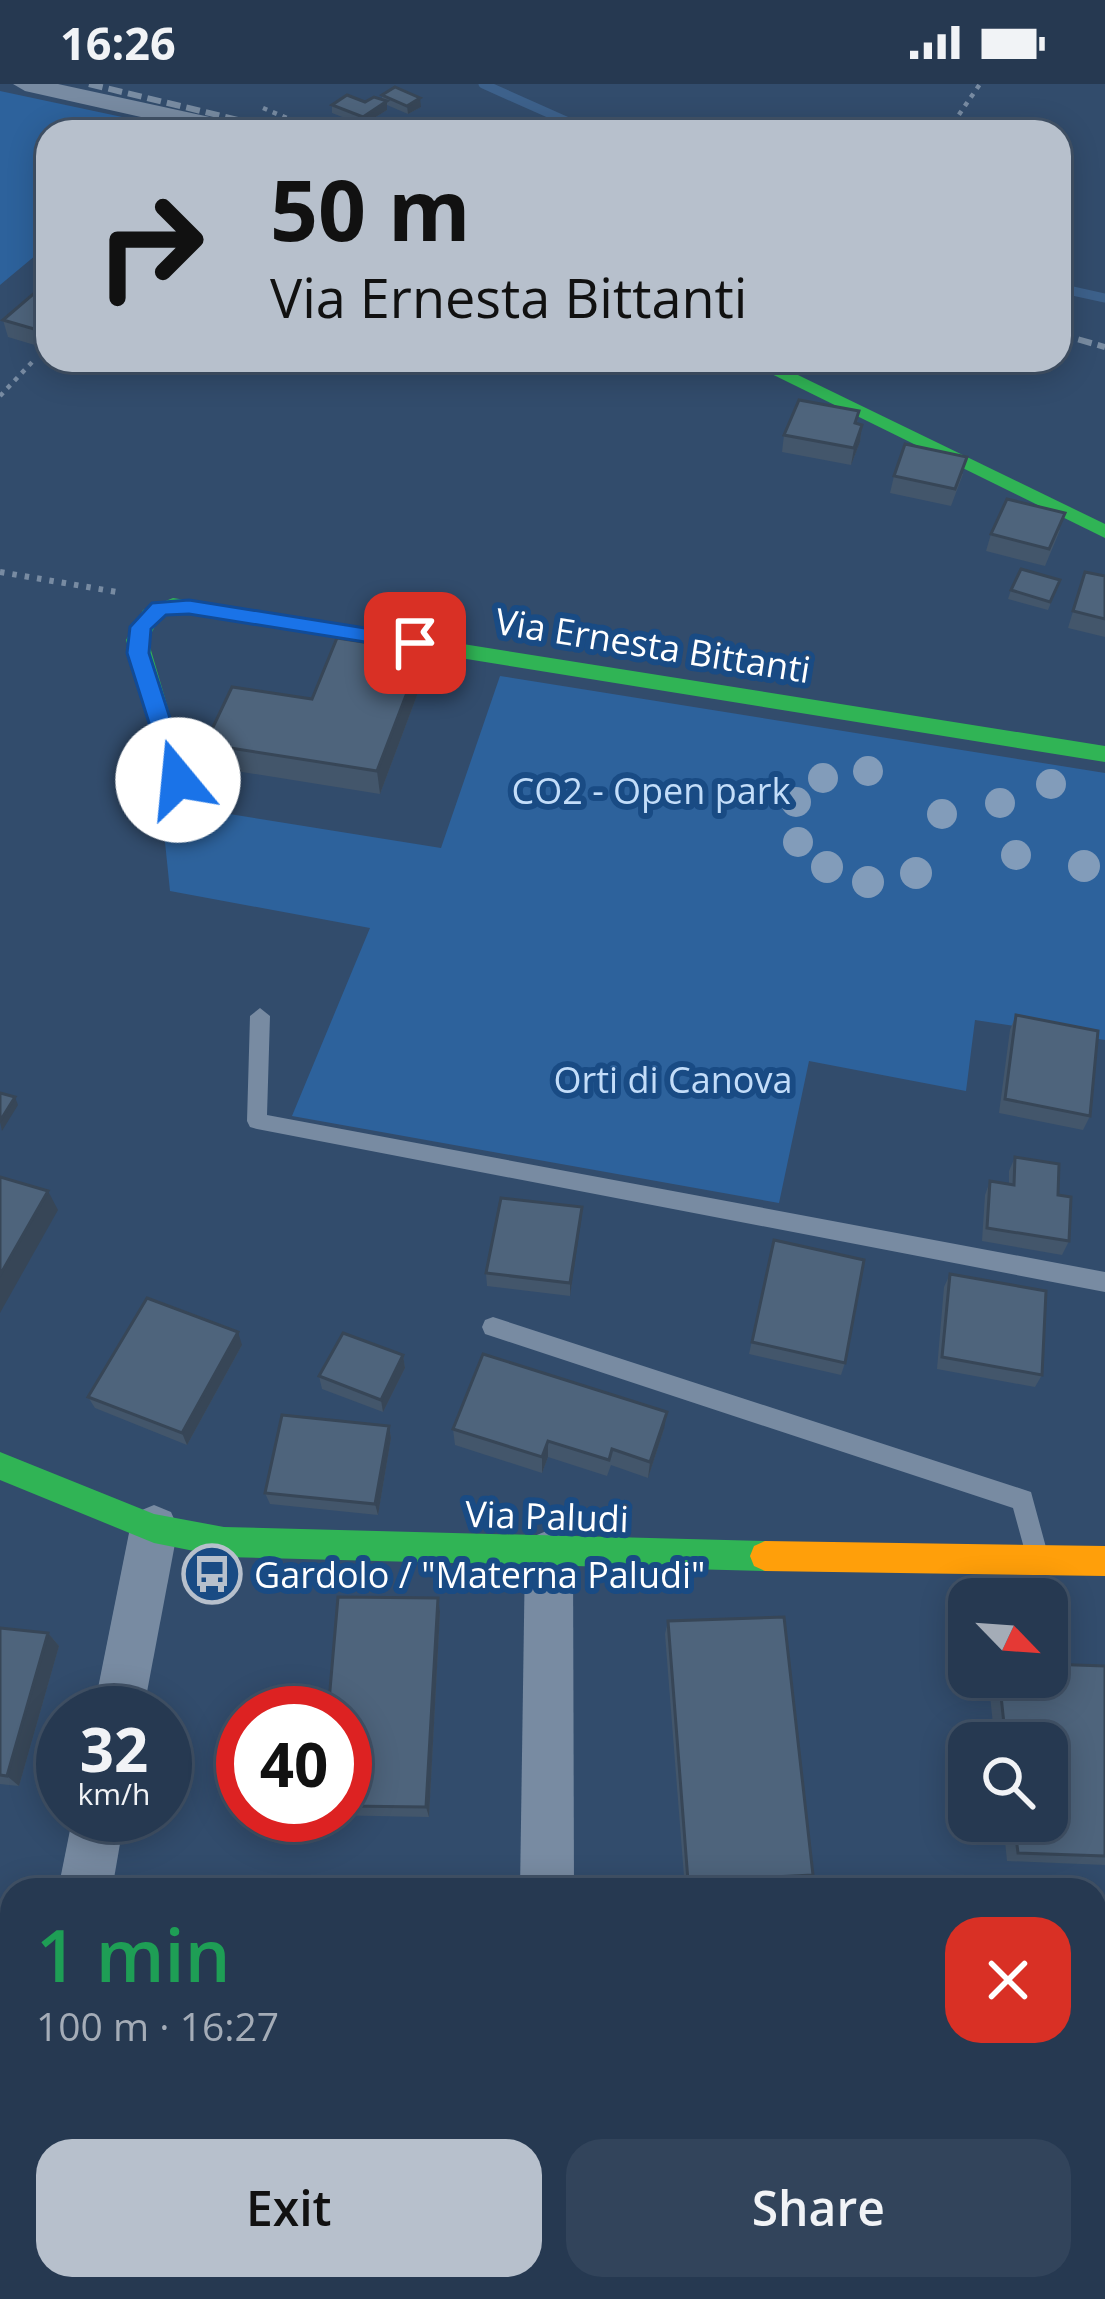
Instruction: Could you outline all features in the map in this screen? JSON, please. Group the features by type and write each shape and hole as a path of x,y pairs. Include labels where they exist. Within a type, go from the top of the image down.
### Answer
{"street":[{"path":"25,84 188,120"},
{"path":"777,372 1105,532"},
{"name":"Via Ernesta Bittanti","path":"160,608 189,607 1105,754"},
{"path":"160,608 140,627 138,653 178,780"},
{"name":"Via Paludi","path":"0,1466 154,1528 224,1542 549,1553 1105,1561"},
{"path":"123,1686 154,1528"},
{"path":"548,1878 549,1553"},
{"path":"87,1878 94,1842"}],"lane":[{"path":"260,1016 257,1121 1105,1282"},
{"path":"494,1327 1023,1499 1038,1563"}],"path":[{"path":"954,120 980,84"},
{"path":"248,104 289,120"},
{"path":"0,396 35,359"},
{"path":"0,572 136,595 160,608"}],"green space":[{"path":"0,91 136,120 36,120 36,255 0,285"},
{"path":"500,676 1105,773 1105,1040 975,1020 966,1091 809,1061 779,1203 292,1116 370,928 170,891 161,803 441,848"}],"building":[{"path":"395,87 420,98 407,106 382,95"},
{"path":"347,95 365,102 374,97 387,101 363,117 332,105"},
{"path":"36,292 36,330 3,320"},
{"path":"799,400 859,411 855,423 862,425 854,448 784,435"},
{"path":"905,444 967,457 955,489 894,476"},
{"path":"1007,499 1065,513 1049,549 991,534"},
{"path":"1021,569 1060,580 1050,602 1011,590"},
{"path":"1085,572 1105,576 1105,619 1073,611"},
{"path":"337,638 423,651 377,771 205,744 232,687 312,699"},
{"path":"1016,1015 1098,1031 1090,1116 1005,1099"},
{"path":"0,1093 15,1097 0,1121"},
{"path":"1015,1157 1059,1164 1058,1195 1071,1197 1069,1241 987,1228 990,1181 1014,1185"},
{"path":"0,1177 48,1191 0,1275"},
{"path":"501,1198 582,1207 570,1283 486,1273"},
{"path":"774,1240 864,1260 845,1363 752,1342"},
{"path":"950,1274 1046,1291 1042,1375 942,1357"},
{"path":"147,1298 238,1332 182,1433 88,1397"},
{"path":"343,1333 403,1355 381,1400 319,1376"},
{"path":"483,1354 667,1412 650,1462 612,1449 609,1460 548,1441 542,1457 453,1429"},
{"path":"282,1415 389,1426 375,1504 265,1493"},
{"path":"338,1597 438,1598 426,1807 372,1806 372,1686 330,1686"},
{"path":"784,1617 813,1875 688,1878 668,1621"},
{"path":"0,1628 48,1633 7,1776 0,1775"},
{"path":"1068,1665 1105,1666 1105,1856 1018,1853 1017,1842 1068,1842 1068,1722 1004,1722 1001,1698 1068,1698"}],"waterway":[{"path":"483,84 564,120"},
{"path":"1071,291 1105,298"}],"railway":[{"path":"89,84 238,120"},
{"path":"1071,337 1105,347"}],"traffic: fast":[{"path":"777,372 1105,532"},
{"path":"178,780 137,640 150,615 173,605 1105,754"},
{"path":"0,1466 154,1528 224,1542 765,1556"}],"traffic: slow":[{"path":"765,1556 1105,1561"}],"place":[{"name":"Gardolo / \"Materna Paludi\"","path":"212,1574"}],"route":[{"path":"178,780 138,653 140,627 160,608 189,607 415,643"}],"park label":[{"name":"CO2 - Open park","path":"651,790"},
{"name":"Orti di Canova","path":"673,1079"}]}
